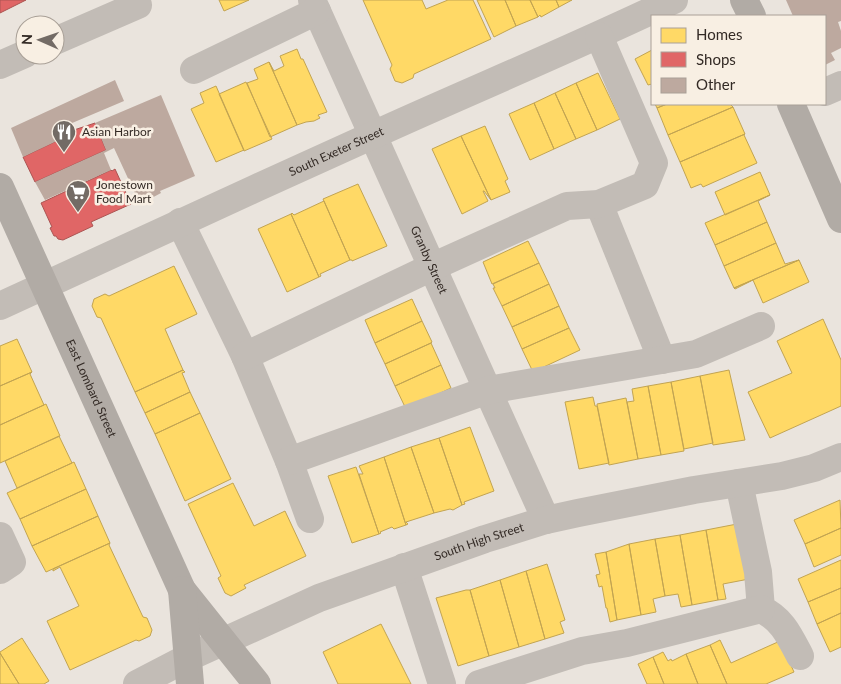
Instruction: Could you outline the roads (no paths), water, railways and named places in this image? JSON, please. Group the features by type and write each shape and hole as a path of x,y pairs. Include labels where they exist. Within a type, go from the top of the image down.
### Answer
{"main road":[{"path":"744,0 752,15"},
{"path":"794,105 841,219"},
{"name":"East Lombard Street","path":"0,187 182,590 257,684"},
{"name":"East Lombard Street","path":"182,590 189,671"}],"street":[{"path":"65,37 138,5 135,0"},
{"name":"South Exeter Street","path":"0,306 180,222 599,36 674,0"},
{"path":"194,70 315,5"},
{"name":"Granby Street","path":"315,5 546,520"},
{"path":"245,356 432,267 567,206 599,204 645,185 654,163 599,36"},
{"path":"0,65 15,58"},
{"path":"826,92 841,85"},
{"path":"599,204 662,360"},
{"path":"180,222 245,356 289,461 310,519"},
{"path":"289,461 488,390 696,354 761,326"},
{"name":"South High Street","path":"137,684 189,671 224,642 319,598 404,566 546,520 634,501 782,476 814,468 841,457"},
{"path":"739,483 758,572 761,608"},
{"path":"0,536 12,562 0,570"},
{"path":"404,566 442,684"},
{"path":"479,684 582,651 627,642 761,608 773,615 786,630 800,656"}],"place":[{"name":"Asian Harbor","path":"64,153"},
{"name":"Jonestown Food Mart","path":"78,213"}]}
